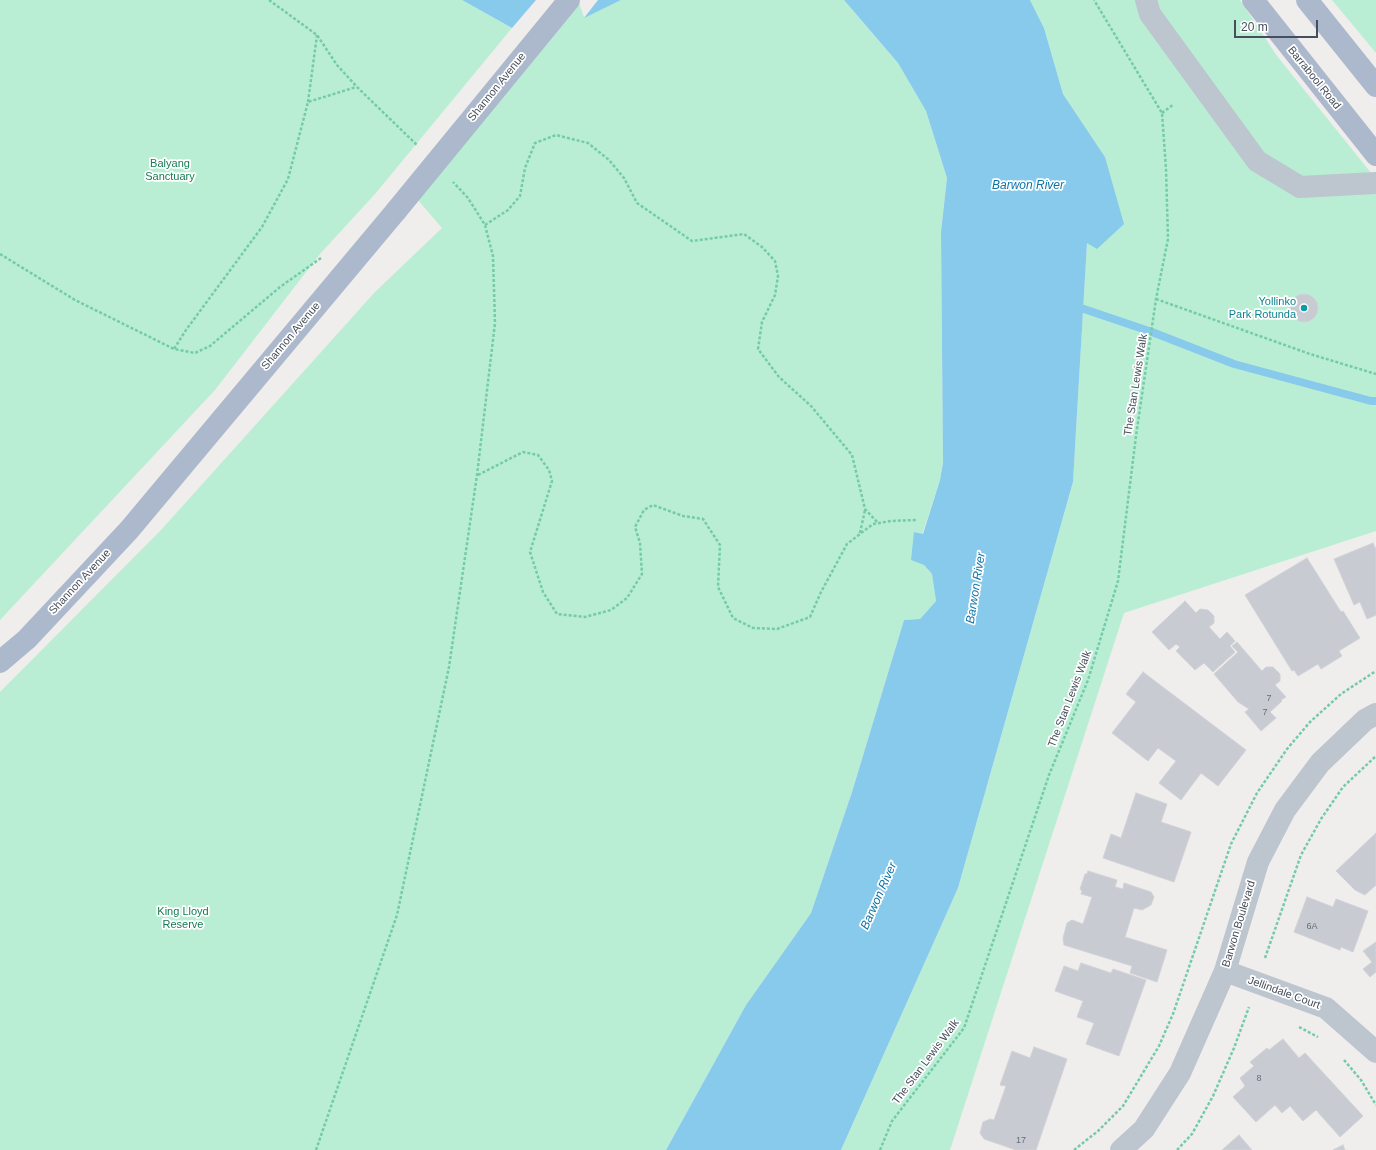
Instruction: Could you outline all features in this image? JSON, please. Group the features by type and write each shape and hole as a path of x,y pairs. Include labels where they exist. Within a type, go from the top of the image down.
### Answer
{"main road":[{"name":"Shannon Avenue","path":"0,662 26,639 129,530 396,211 569,0"},
{"name":"Barrabool Road","path":"1252,0 1376,155"},
{"path":"1307,0 1376,86"}],"street":[{"path":"1146,0 1150,14 1257,162 1300,187 1376,183"},
{"name":"Barwon Boulevard","path":"1121,1150 1144,1129 1180,1073 1225,970 1258,862 1285,810 1320,762 1365,720 1376,714"},
{"name":"Jellindale Court","path":"1225,970 1326,1008 1376,1052"}],"path":[{"path":"268,0 317,36 337,65 357,87 420,149"},
{"path":"1094,0 1162,113 1174,104"},
{"path":"174,349 186,330 262,227 288,178 308,102 317,36"},
{"path":"308,102 357,87"},
{"name":"The Stan Lewis Walk","path":"880,1150 892,1121 964,1028 1049,775 1088,680 1118,581 1136,436 1156,299 1168,239 1166,169 1162,113"},
{"path":"485,225 508,210 520,196 525,168 534,143 556,135 588,143 609,160 624,178 637,203 692,241 744,234 762,248 775,261 778,276 775,295 762,322 758,349 779,377 811,406 852,455 865,509 860,533"},
{"path":"316,1150 397,915 449,667 477,475 495,323 492,256 485,225 468,198 452,182"},
{"path":"0,254 75,300 174,349 195,353 210,346 280,288 325,256"},
{"path":"1156,299 1310,354 1376,374"},
{"path":"477,475 523,452 538,455 549,470 552,481 530,552 543,592 557,614 585,617 611,610 626,598 642,574 640,543 635,527 644,510 654,505 683,516 703,519 720,545 718,587 733,618 753,628 777,629 810,617 821,592 847,544 873,524 891,521 916,520"},
{"path":"865,509 878,523"},
{"path":"1177,1150 1192,1134 1213,1096 1234,1048 1258,983 1301,855 1321,819 1343,787 1376,756"},
{"path":"1297,1026 1322,1041"},
{"path":"1342,1058 1361,1080 1376,1105"}],"green space":[{"name":"Balyang Sanctuary","path":"0,0 462,0 512,28 375,194 320,254 215,390 0,620"},
{"name":"King Lloyd Reserve","path":"578,0 584,17 621,0 844,0 898,63 926,111 947,178 941,232 943,463 940,480 922,535 914,532 924,565 932,574 936,601 920,619 904,620 852,792 811,913 746,1005 666,1150 0,1150 0,692 161,530 375,292 442,228 411,192"},
{"path":"1030,0 1240,0 1277,56 1376,179 1376,531 1124,613 950,1150 841,1150 958,888 1073,482 1087,242 1105,157 1063,94 1044,28"},
{"path":"1332,0 1376,0 1376,53"}],"water":[{"path":"462,0 536,0 512,28"},
{"path":"598,0 621,0 584,18"},
{"name":"Barwon River","path":"844,0 1030,0 1044,28 1063,94 1105,157 1124,224 1097,249 1087,243 1073,482 958,888 841,1150 666,1150 746,1005 811,913 852,792 904,620 920,619 936,601 932,574 924,565 911,560 914,532 923,534 940,480 943,463 941,232 947,178 926,111 898,63"}],"building":[{"name":"Yollinko Park Rotunda","path":"1304,294 1314,298 1318,308 1314,318 1304,322 1294,318 1290,308 1294,298"},
{"path":"1373,543 1376,549 1376,615 1367,619 1360,602 1354,605 1334,559"},
{"path":"1307,558 1341,612 1343,611 1360,638 1339,651 1342,656 1321,669 1318,664 1298,676 1294,670 1292,671 1245,595"},
{"path":"1185,601 1196,613 1200,609 1208,610 1214,616 1214,623 1209,627 1220,639 1227,632 1235,641 1230,646 1235,652 1213,672 1204,663 1195,670 1176,651 1180,647 1176,644 1169,650 1152,632"},
{"path":"1237,642 1262,671 1266,667 1273,667 1280,674 1280,681 1275,685 1286,697 1281,700 1282,701 1270,712 1276,718 1261,731 1245,712 1249,709 1238,702 1214,674 1238,652 1232,646"},
{"path":"1143,672 1246,750 1218,786 1201,773 1181,800 1159,783 1176,761 1158,748 1148,761 1112,733 1136,702 1126,694"},
{"path":"1136,793 1167,804 1161,822 1191,832 1174,882 1103,858 1111,834 1121,838"},
{"path":"1376,833 1376,885 1365,895 1355,890 1336,871"},
{"path":"1088,871 1117,880 1115,887 1123,889 1124,883 1151,892 1154,897 1151,905 1142,910 1134,908 1125,937 1167,950 1157,982 1130,973 1132,966 1064,945 1063,938 1067,923 1072,920 1083,924 1092,897 1081,894 1082,891 1080,889 1085,874 1087,874"},
{"path":"1307,897 1333,907 1336,899 1368,911 1353,952 1341,947 1340,950 1294,932"},
{"path":"1376,942 1376,972 1370,977 1363,969 1372,962 1363,951"},
{"path":"1081,963 1111,973 1113,969 1146,980 1119,1056 1086,1044 1094,1023 1077,1017 1083,1001 1055,991 1064,966 1078,971"},
{"path":"1283,1039 1299,1058 1305,1053 1363,1116 1340,1137 1316,1110 1303,1121 1290,1106 1282,1113 1275,1105 1256,1122 1233,1097 1245,1086 1240,1078 1254,1066 1250,1062 1267,1048 1269,1050"},
{"path":"1034,1047 1067,1059 1036,1150 1016,1150 984,1139 980,1133 983,1122 990,1119 994,1120 1006,1086 1000,1085 1012,1051 1030,1058"},
{"path":"1239,1135 1252,1150 1222,1150"},
{"path":"1343,1145 1345,1150 1333,1150"}],"waterway":[{"path":"1072,305 1152,332 1234,364 1371,401 1376,401"}],"place":[{"name":"Yollinko Park Rotunda","path":"1304,308"}]}
